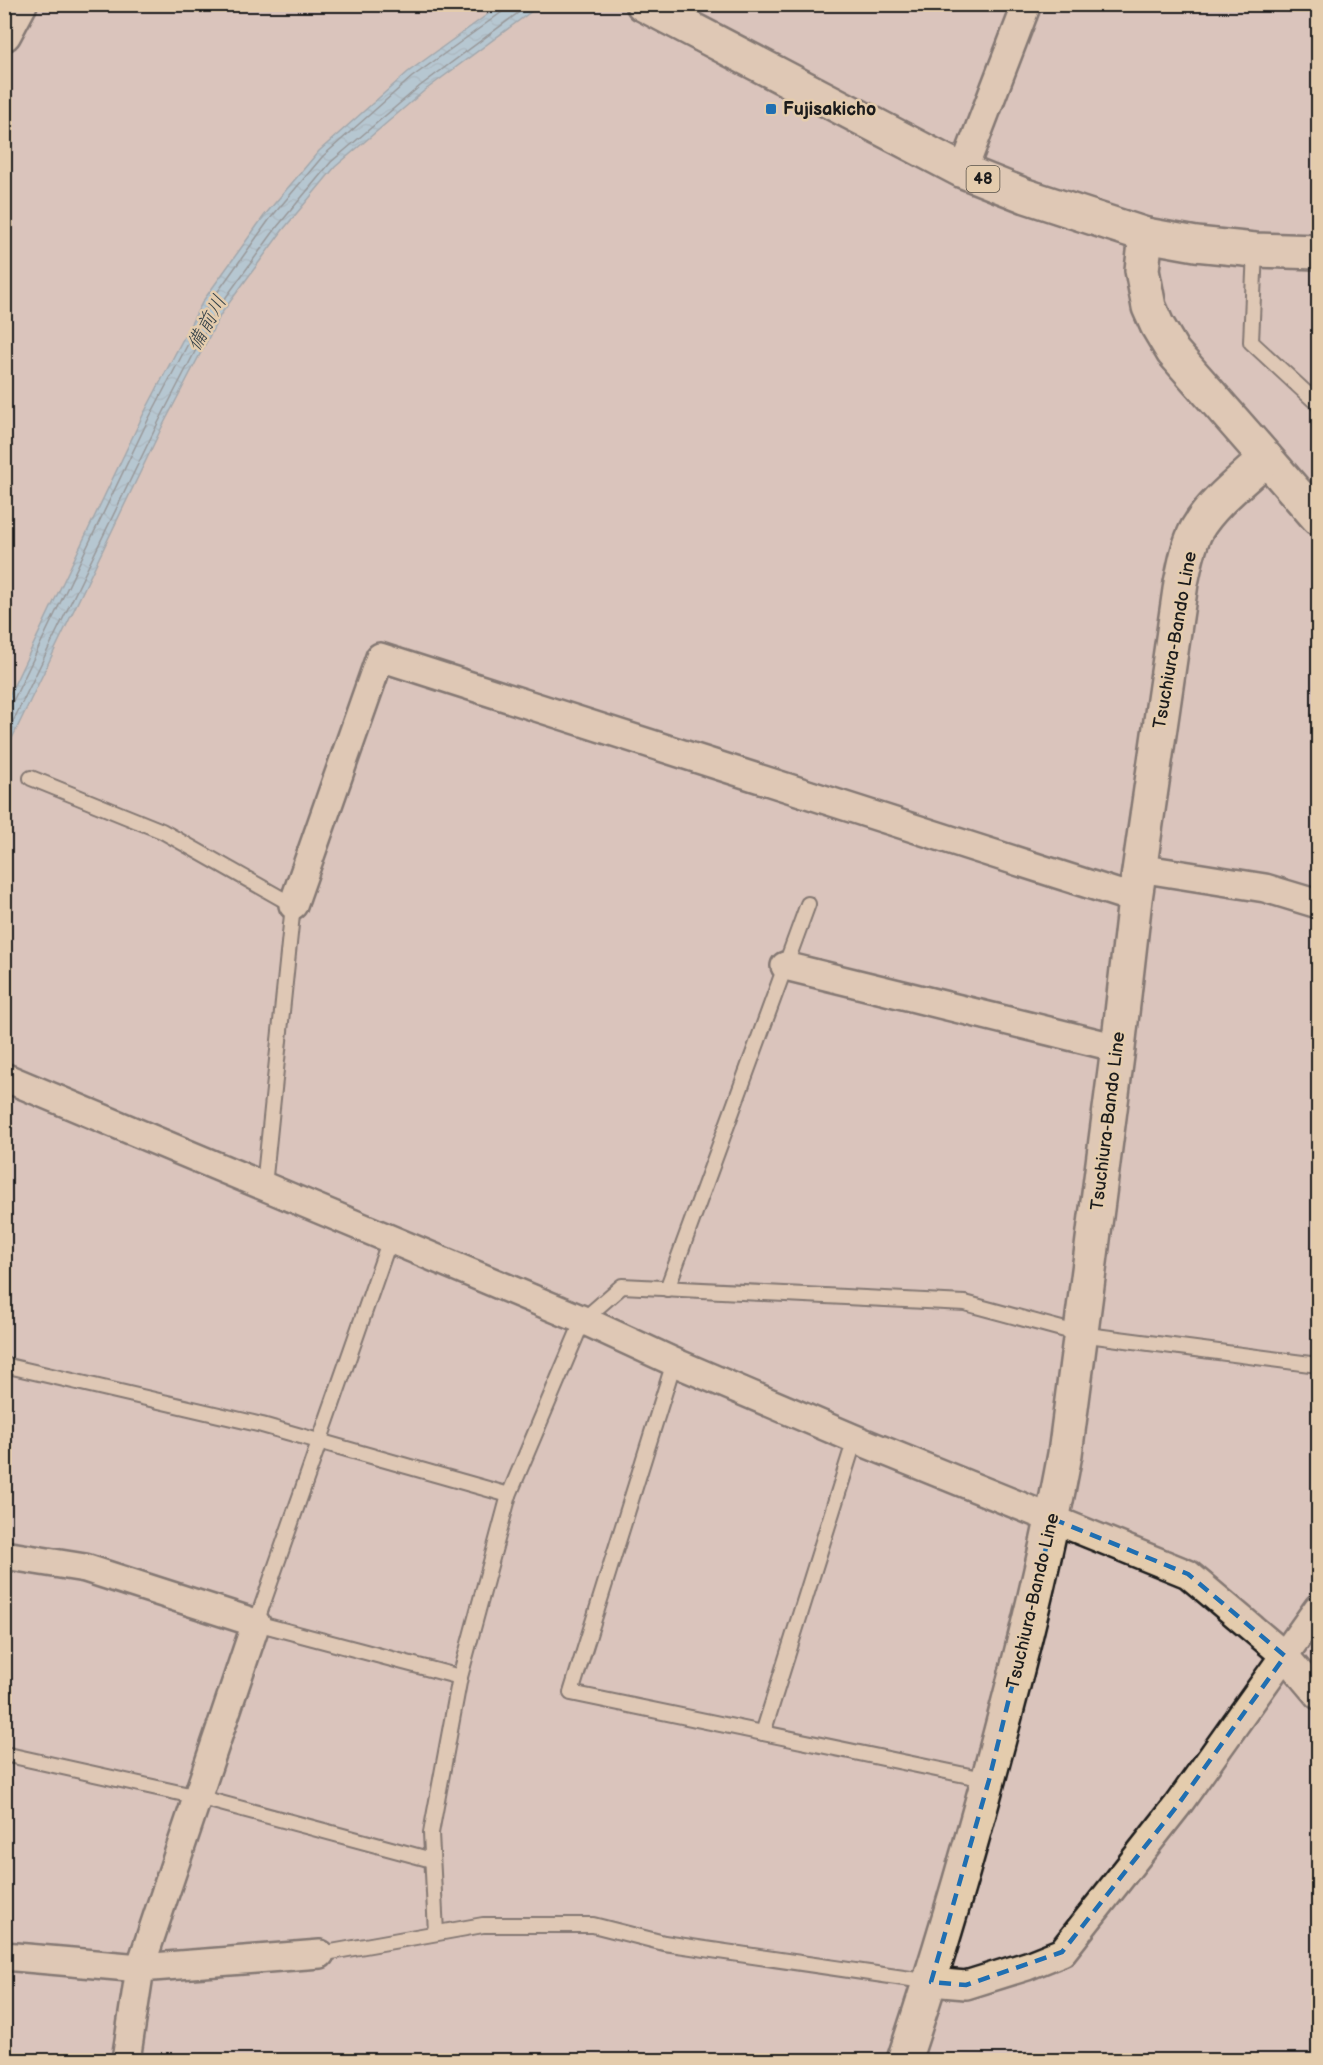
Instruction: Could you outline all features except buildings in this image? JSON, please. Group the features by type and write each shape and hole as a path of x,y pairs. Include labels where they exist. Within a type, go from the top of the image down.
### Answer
{"main road":[{"path":"4,34 20,4"},
{"name":"48","path":"643,4 963,171 1026,196 1146,235 1196,244 1255,250 1318,252"},
{"path":"1146,235 1142,270 1149,307 1173,352 1318,518"},
{"name":"Tsuchiura-Bando Line","path":"904,2061 930,1982 989,1780 1037,1596 1053,1519 1065,1454 1137,883 1181,583 1189,549 1197,529 1213,508 1266,458"}],"street":[{"path":"963,171 1026,4"},
{"path":"293,905 380,657 1137,883 1266,888 1318,904"},
{"path":"786,966 1118,1048"},
{"path":"4,1077 583,1320 674,1362 855,1439 1188,1574 1285,1656 1318,1695"},
{"path":"4,1555 85,1568 256,1623 140,1968 126,2061"},
{"path":"930,1982 966,1984 1027,1966 1062,1952 1177,1806 1318,1608"},
{"path":"4,1956 140,1968 320,1954"}],"lane":[{"path":"1255,250 1251,342 1318,404"},
{"path":"31,778 162,831 293,905 264,1186"},
{"path":"667,1289 808,904"},
{"path":"390,1239 256,1623 460,1677"},
{"path":"436,1934 431,1833 460,1677 509,1494 583,1320 622,1286 965,1303 1080,1334 1318,1365"},
{"path":"674,1362 571,1693 989,1780"},
{"path":"4,1365 262,1425 509,1494"},
{"path":"763,1733 855,1439"},
{"path":"4,1754 198,1797 432,1860"},
{"path":"320,1954 483,1925 593,1925 664,1943 930,1982"}],"highlighted area":[{"path":"1053,1519 1188,1574 1285,1656 1177,1806 1062,1952 966,1985 931,1982 989,1780"}],"water":[{"name":"備前川","path":"502,4 540,5 424,91 335,167 282,231 221,314 162,427 5,753 5,704 143,415 203,301 264,216 319,151 408,72"}],"place":[{"name":"Fujisakicho","path":"771,109"}]}
